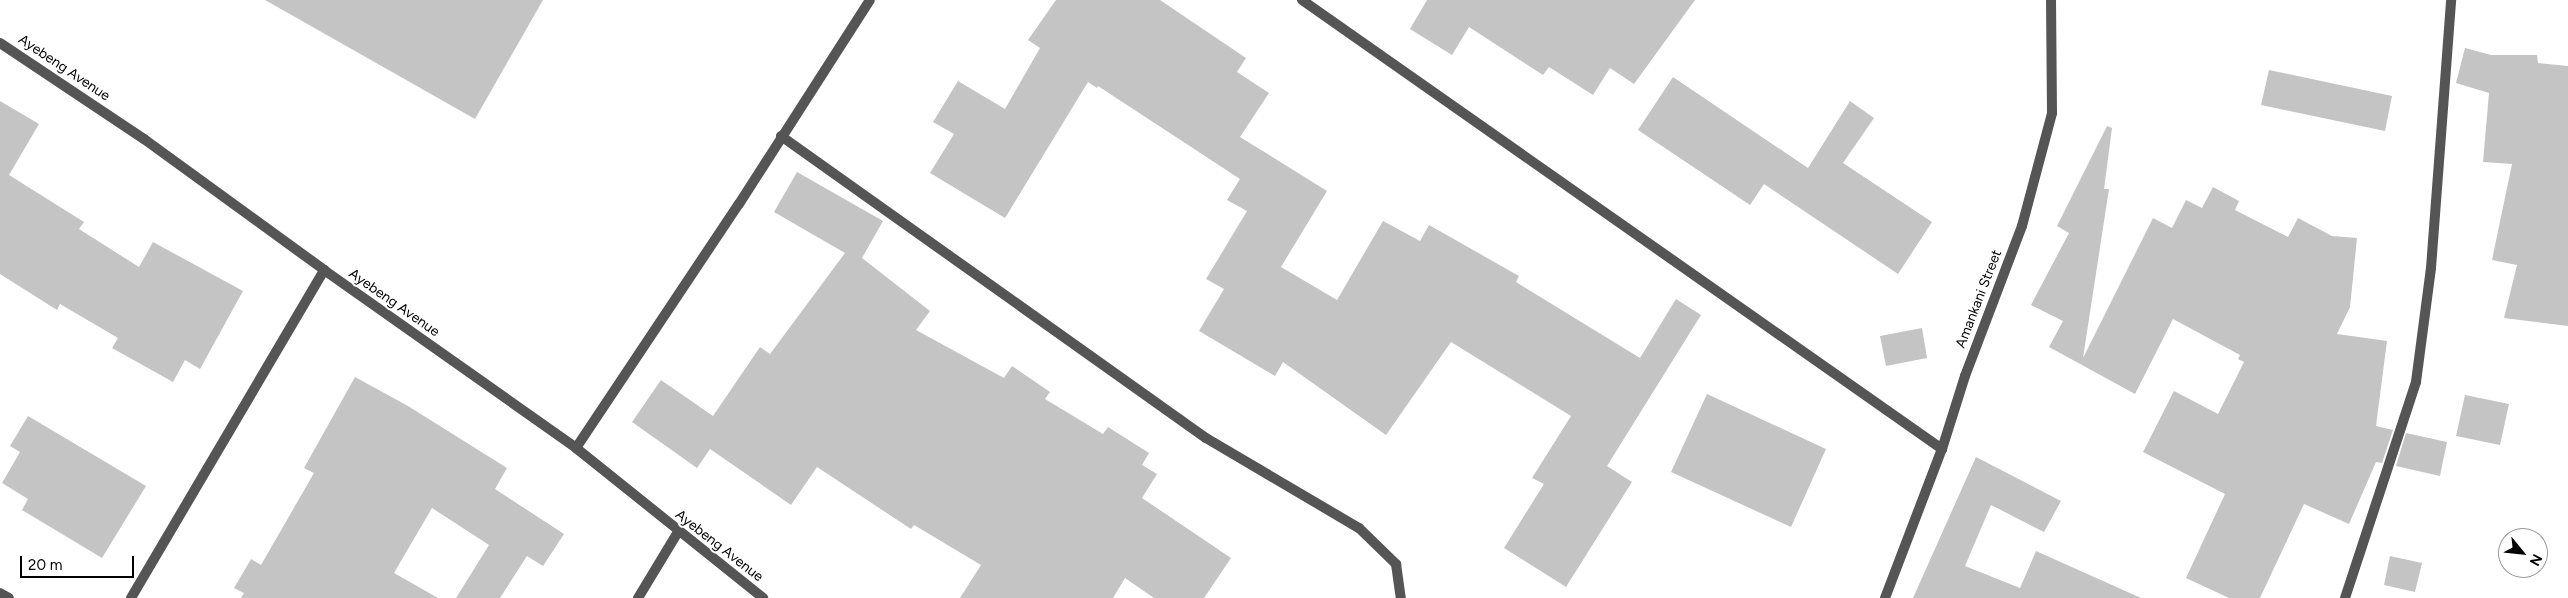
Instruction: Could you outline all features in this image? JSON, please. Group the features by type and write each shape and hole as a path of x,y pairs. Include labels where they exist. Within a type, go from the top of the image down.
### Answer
{"street":[{"path":"576,448 870,0"},
{"path":"1302,0 1942,449"},
{"name":"Amankani Street","path":"1886,598 1942,449 1965,376 2022,226 2052,113 2051,0"},
{"path":"2345,598 2416,382 2431,268 2451,0"},
{"name":"Ayebeng Avenue","path":"0,43 144,139 324,270 576,448 678,532 763,598"},
{"path":"781,136 1206,438 1359,528 1396,564 1401,598"},
{"path":"131,598 324,270"},
{"path":"638,598 678,532"},
{"path":"0,592 9,598"}],"building":[{"path":"265,0 543,0 475,119"},
{"path":"1056,0 1160,0 1246,58 1237,72 1269,93 1240,137 1327,191 1281,267 1337,300 1383,221 1420,241 1429,225 1519,276 1516,282 1640,358 1676,299 1701,315 1607,466 1632,482 1566,587 1504,548 1544,484 1532,478 1571,416 1451,342 1386,435 1283,362 1275,376 1199,331 1224,289 1206,279 1247,211 1227,200 1240,179 1098,86 1097,88 1088,82 1005,218 930,173 954,134 933,122 958,81 1005,109 1040,48 1028,40"},
{"path":"1427,0 1695,0 1634,84 1610,68 1593,95 1549,67 1543,75 1469,27 1452,55 1410,29"},
{"path":"2465,48 2491,55 2537,55 2538,63 2568,66 2568,326 2504,318 2517,265 2492,260 2512,164 2483,162 2489,93 2456,83"},
{"path":"2269,70 2392,96 2385,131 2261,105"},
{"path":"1673,77 1808,168 1850,101 1874,118 1843,163 1932,222 1898,274 1764,184 1750,205 1638,130"},
{"path":"0,101 39,124 9,175 84,222 79,229 139,267 153,242 243,291 200,369 185,360 173,382 112,348 118,338 60,304 57,310 0,274"},
{"path":"2107,126 2112,128 2104,189 2109,189 2083,358 2153,218 2172,228 2186,200 2202,208 2213,187 2239,201 2235,210 2288,237 2298,218 2332,236 2357,238 2350,307 2337,334 2387,341 2376,426 2393,430 2382,463 2376,462 2349,524 2304,504 2260,598 2229,598 2186,578 2225,494 2143,452 2174,391 2218,414 2244,362 2238,359 2240,355 2173,319 2135,394 2049,347 2063,321 2031,305 2069,233 2057,226"},
{"path":"797,172 883,221 862,258 930,311 916,330 1004,378 1012,366 1050,392 1045,399 1103,434 1108,427 1149,453 1142,465 1157,474 1142,498 1231,558 1204,598 1154,598 1125,578 1113,598 960,598 981,565 914,525 911,529 817,467 791,505 710,449 697,468 632,422 661,380 713,416 760,347 770,354 845,253 774,212"},
{"path":"1922,328 1927,358 1886,366 1880,336"},
{"path":"355,377 408,406 507,468 495,489 564,534 543,566 527,556 500,598 456,598 489,545 432,508 394,573 438,598 241,598 244,593 234,588 251,559 261,565 314,473 304,468"},
{"path":"1707,394 1826,449 1791,527 1671,472"},
{"path":"2465,395 2509,404 2500,445 2456,436"},
{"path":"28,416 146,486 102,558 22,510 28,499 2,483 20,452 10,446"},
{"path":"2406,433 2447,442 2440,476 2396,466"},
{"path":"1976,457 2061,501 2044,532 1991,505 1965,566 2020,588 2036,551 2141,598 1913,598"},
{"path":"2390,556 2422,563 2415,592 2384,585"}]}
